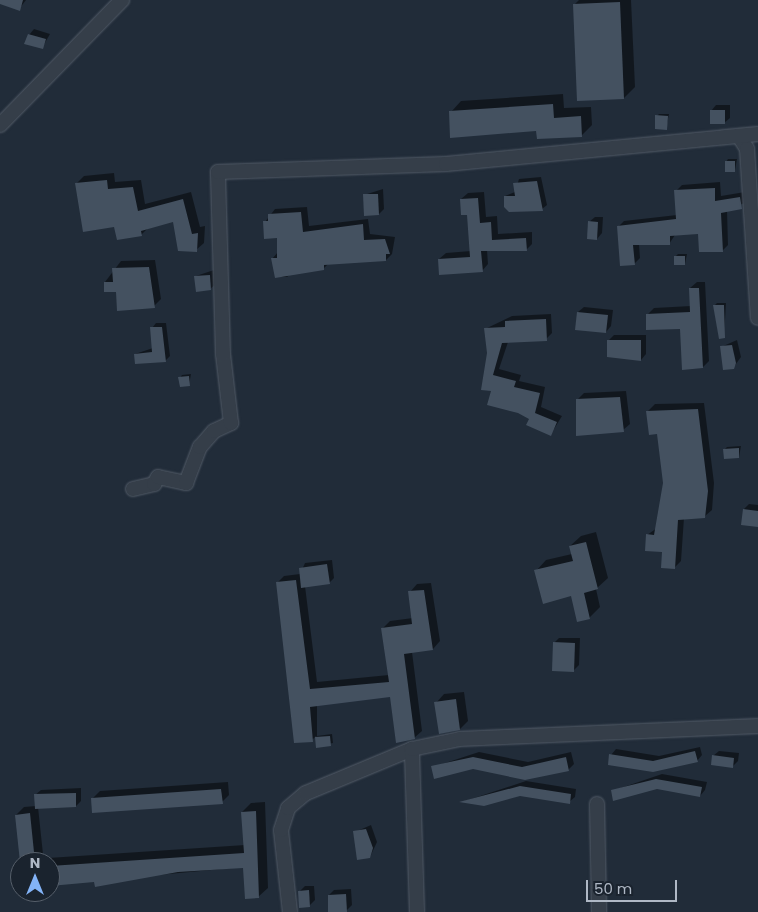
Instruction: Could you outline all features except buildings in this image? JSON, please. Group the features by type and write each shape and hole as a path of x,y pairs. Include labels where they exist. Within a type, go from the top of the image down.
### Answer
{"street":[{"path":"0,125 122,0"},
{"path":"133,489 154,484 158,477 186,483 200,447 214,431 231,423 223,354 218,172 446,164 758,134"},
{"path":"739,136 747,149 758,318"},
{"path":"290,912 281,830 288,808 306,793 412,749 460,739 758,726"},
{"path":"412,749 417,912"},
{"path":"598,804 599,912"}]}
